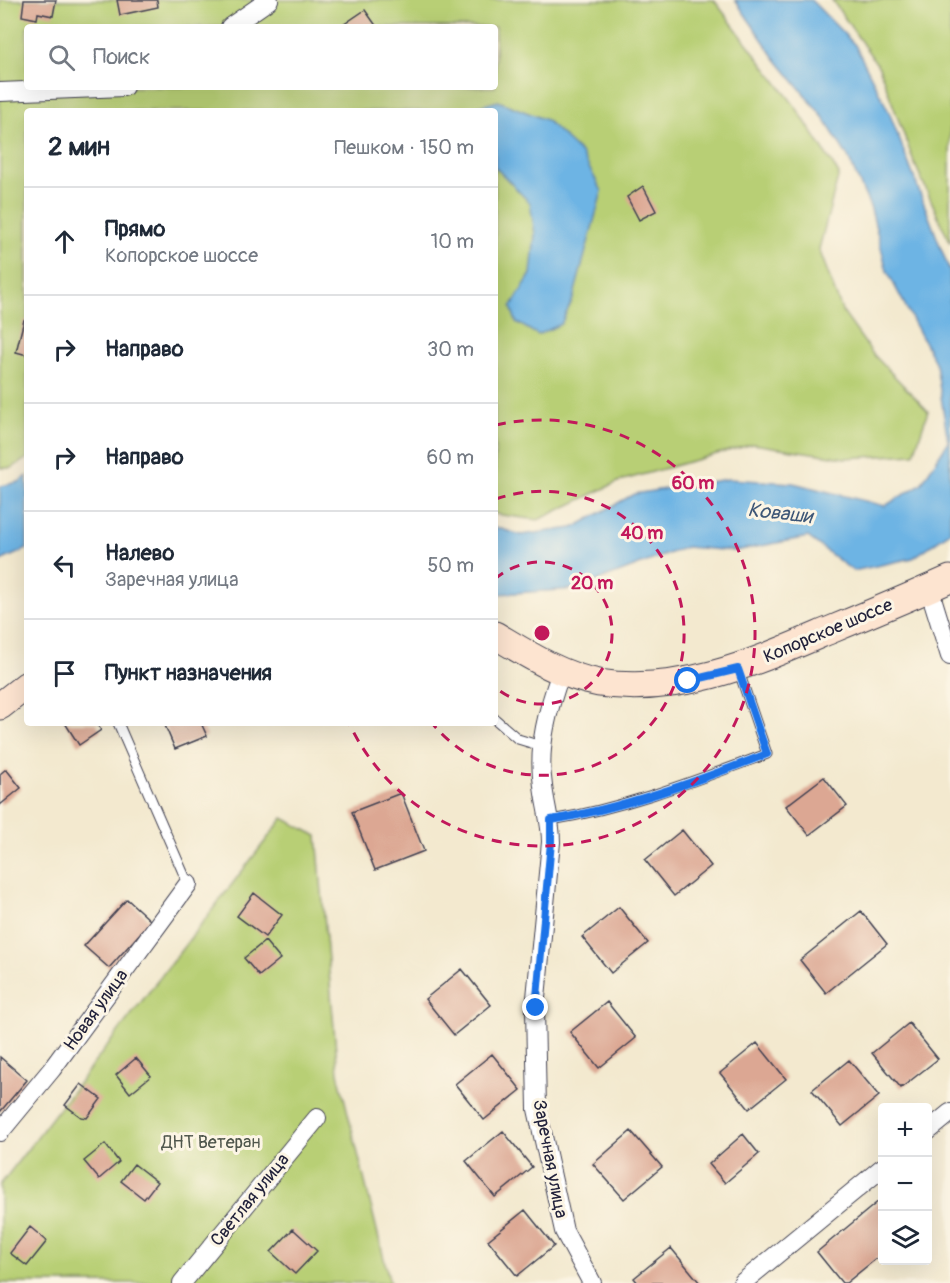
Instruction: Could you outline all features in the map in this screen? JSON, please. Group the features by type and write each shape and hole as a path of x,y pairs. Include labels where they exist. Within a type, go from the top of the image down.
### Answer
{"main road":[{"name":"Копорское шоссе","path":"498,637 561,672 598,682 643,685 688,681 738,669 940,584"},
{"path":"0,706 24,687"}],"street":[{"path":"234,24 269,0"},
{"path":"0,92 50,90"},
{"path":"940,584 950,656"},
{"name":"Заречная улица","path":"561,672 549,705 541,746 543,786 551,820 551,842 536,1008 537,1109 564,1231 592,1283"},
{"name":"Новая улица","path":"0,1132 52,1069 188,884"},
{"path":"932,1127 950,1113"},
{"name":"Светлая улица","path":"182,1283 317,1118"},
{"path":"742,1283 878,1171"}],"lane":[{"path":"551,820 583,815 686,785 767,754 738,669"},
{"path":"498,722 518,739 541,746"},
{"path":"119,726 188,884"}],"green space":[{"path":"0,0 714,0 795,106 839,174 819,249 842,311 872,353 928,411 914,454 845,458 753,444 620,481 538,520 498,514 498,108 24,108 24,460 12,468 0,468"},
{"path":"832,0 950,0 950,243 914,162 879,67"},
{"name":"ДНТ Ветеран","path":"283,818 317,836 338,1073 390,1283 0,1283 0,1185"}],"water":[{"name":"Коваши","path":"735,0 811,0 855,45 889,112 950,272 950,532 913,558 853,571 808,537 735,551 686,547 576,589 498,594 498,528 521,535 573,528 634,494 728,479 793,483 885,506 921,484 948,442 936,364 887,271 871,209 848,157 823,117 775,58"},
{"path":"498,101 546,120 581,153 602,191 573,299 561,324 538,335 516,322 511,307 531,274 535,234 530,203 498,170 498,108 473,108"},
{"path":"24,478 24,550 0,561 0,486 19,482"}],"building":[{"path":"24,0 56,0 53,16 38,13 37,19 22,16"},
{"path":"117,0 157,0 158,7 120,15"},
{"path":"365,10 375,24 344,24"},
{"path":"643,186 656,211 639,220 627,197"},
{"path":"24,320 24,354 16,352"},
{"path":"67,726 98,726 101,730 79,745"},
{"path":"165,726 202,726 207,736 175,749"},
{"path":"6,769 21,788 0,805 0,774"},
{"path":"824,777 847,806 809,835 786,806"},
{"path":"401,793 424,851 375,870 352,812"},
{"path":"682,830 711,866 674,896 645,860"},
{"path":"254,893 282,915 265,937 237,916"},
{"path":"127,899 151,921 109,968 84,946"},
{"path":"619,907 648,943 611,973 582,937"},
{"path":"861,911 887,944 826,993 800,960"},
{"path":"265,941 280,959 259,976 244,958"},
{"path":"462,969 491,1005 454,1035 425,999"},
{"path":"607,1002 636,1038 599,1068 570,1032"},
{"path":"909,1023 938,1059 901,1088 872,1053"},
{"path":"757,1043 786,1079 749,1109 720,1073"},
{"path":"492,1054 521,1090 484,1120 455,1084"},
{"path":"0,1057 27,1080 0,1112"},
{"path":"136,1058 151,1076 130,1093 116,1075"},
{"path":"849,1060 879,1096 842,1126 812,1090"},
{"path":"81,1084 101,1099 87,1118 81,1117 65,1105"},
{"path":"503,1131 532,1167 495,1197 466,1161"},
{"path":"631,1131 662,1167 624,1199 593,1164"},
{"path":"743,1134 759,1154 725,1183 709,1164"},
{"path":"105,1144 119,1162 99,1179 84,1161"},
{"path":"134,1164 157,1182 144,1199 121,1181"},
{"path":"878,1202 878,1257 846,1283 842,1283 817,1252"},
{"path":"525,1210 554,1246 517,1276 488,1240"},
{"path":"30,1227 47,1241 27,1266 10,1253"},
{"path":"293,1229 317,1251 295,1274 271,1252"},
{"path":"671,1248 700,1283 638,1283 634,1278"}],"route":[{"path":"536,1008 551,820 583,815 686,785 767,754 738,669 688,681"}]}
